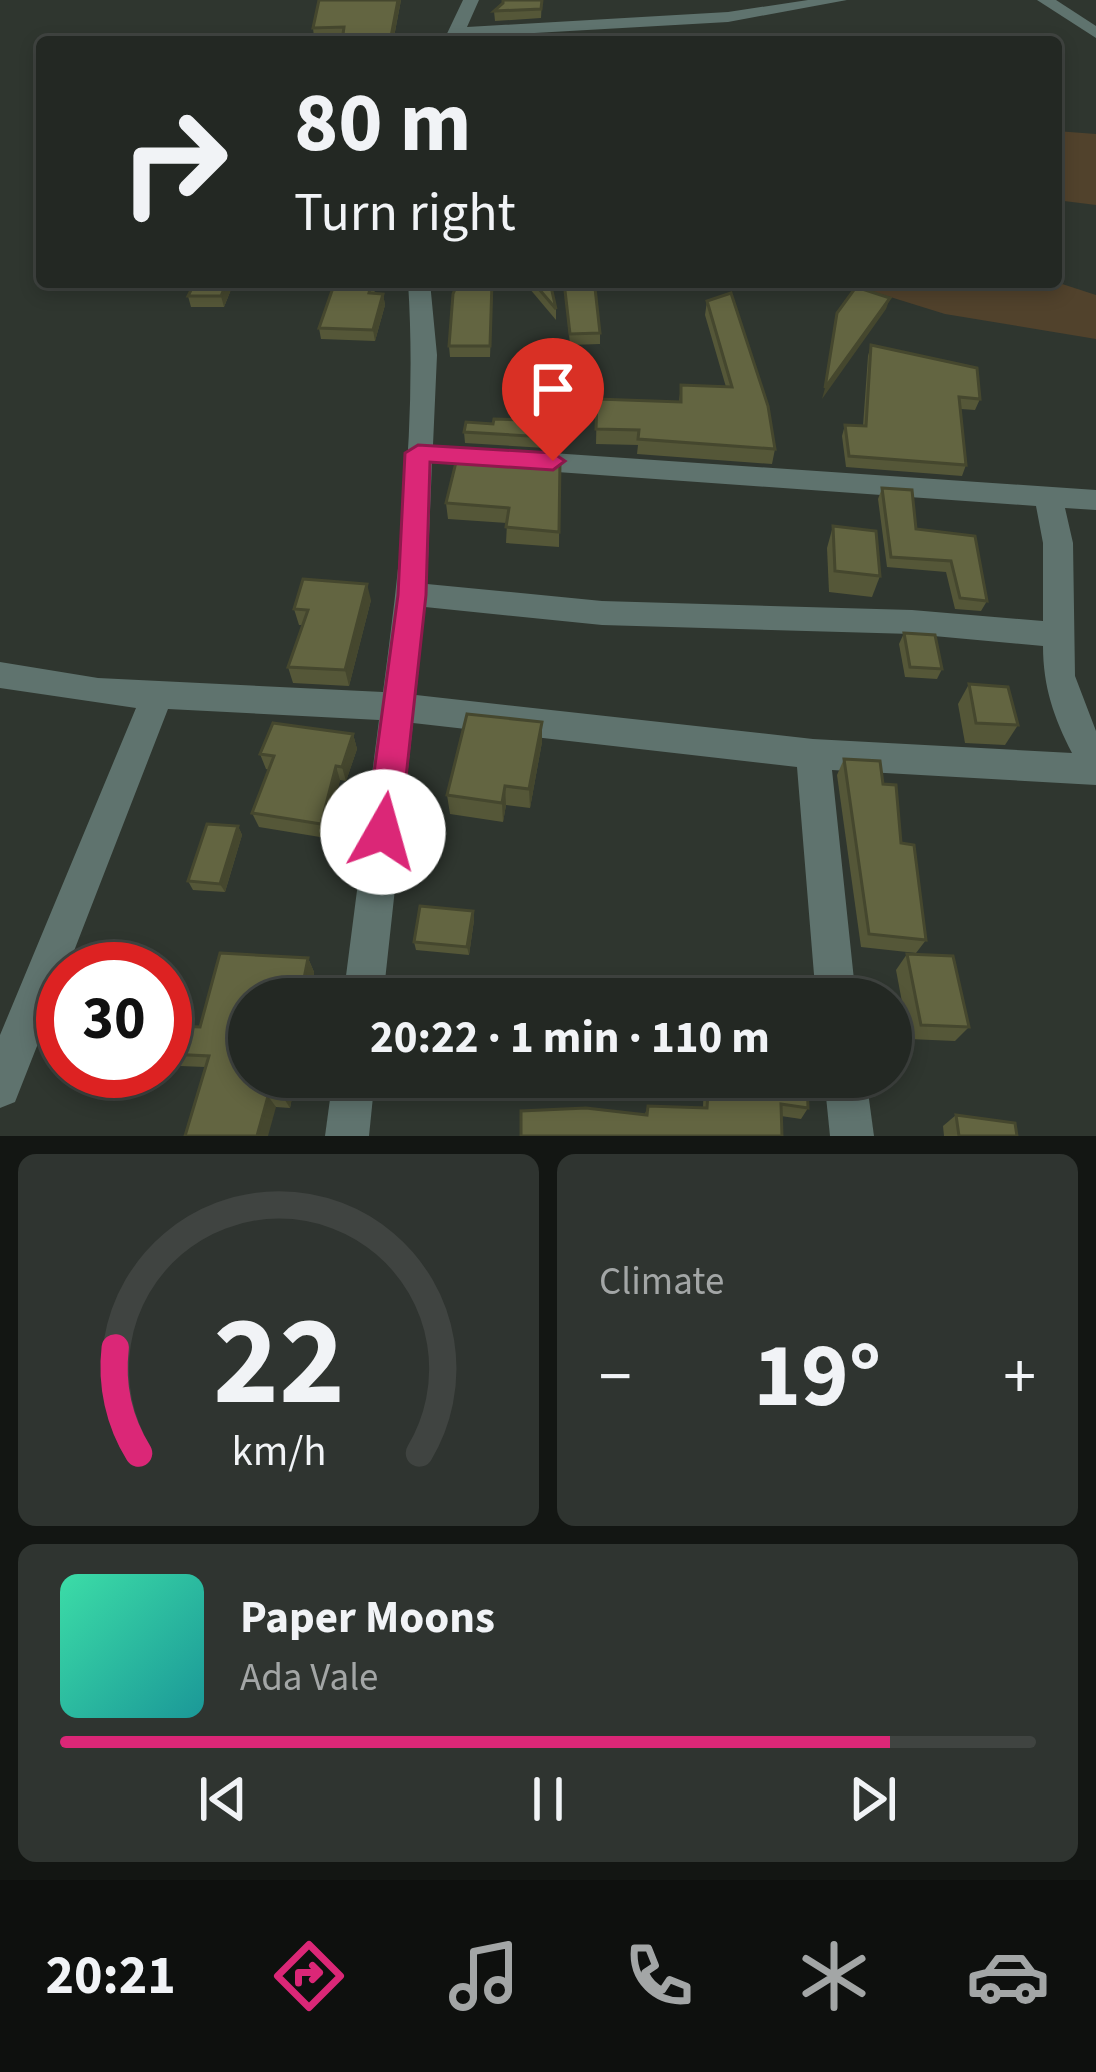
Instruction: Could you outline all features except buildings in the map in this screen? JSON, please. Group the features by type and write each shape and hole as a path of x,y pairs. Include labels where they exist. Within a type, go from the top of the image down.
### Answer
{"street":[{"path":"455,36 472,0"},
{"path":"469,36 728,17 765,5 839,0"},
{"path":"1045,0 1096,33"},
{"path":"366,978 412,595 425,355 419,288"},
{"path":"418,453 1096,500"},
{"path":"0,676 98,692 398,707 813,754 1096,767 1071,717 1059,676 1058,543 1048,497"},
{"path":"412,595 602,613 912,622 1057,635"},
{"path":"0,1087 157,696"},
{"path":"813,754 834,978"},
{"path":"347,1136 352,1098"},
{"path":"847,1098 852,1136"}],"shaded area":[{"path":"1062,131 1096,134 1096,205 1062,201"},
{"path":"1062,284 1096,295 1096,339 945,314 861,288 1062,288"}],"route":[{"path":"383,832 412,595 418,453 553,461"}]}
